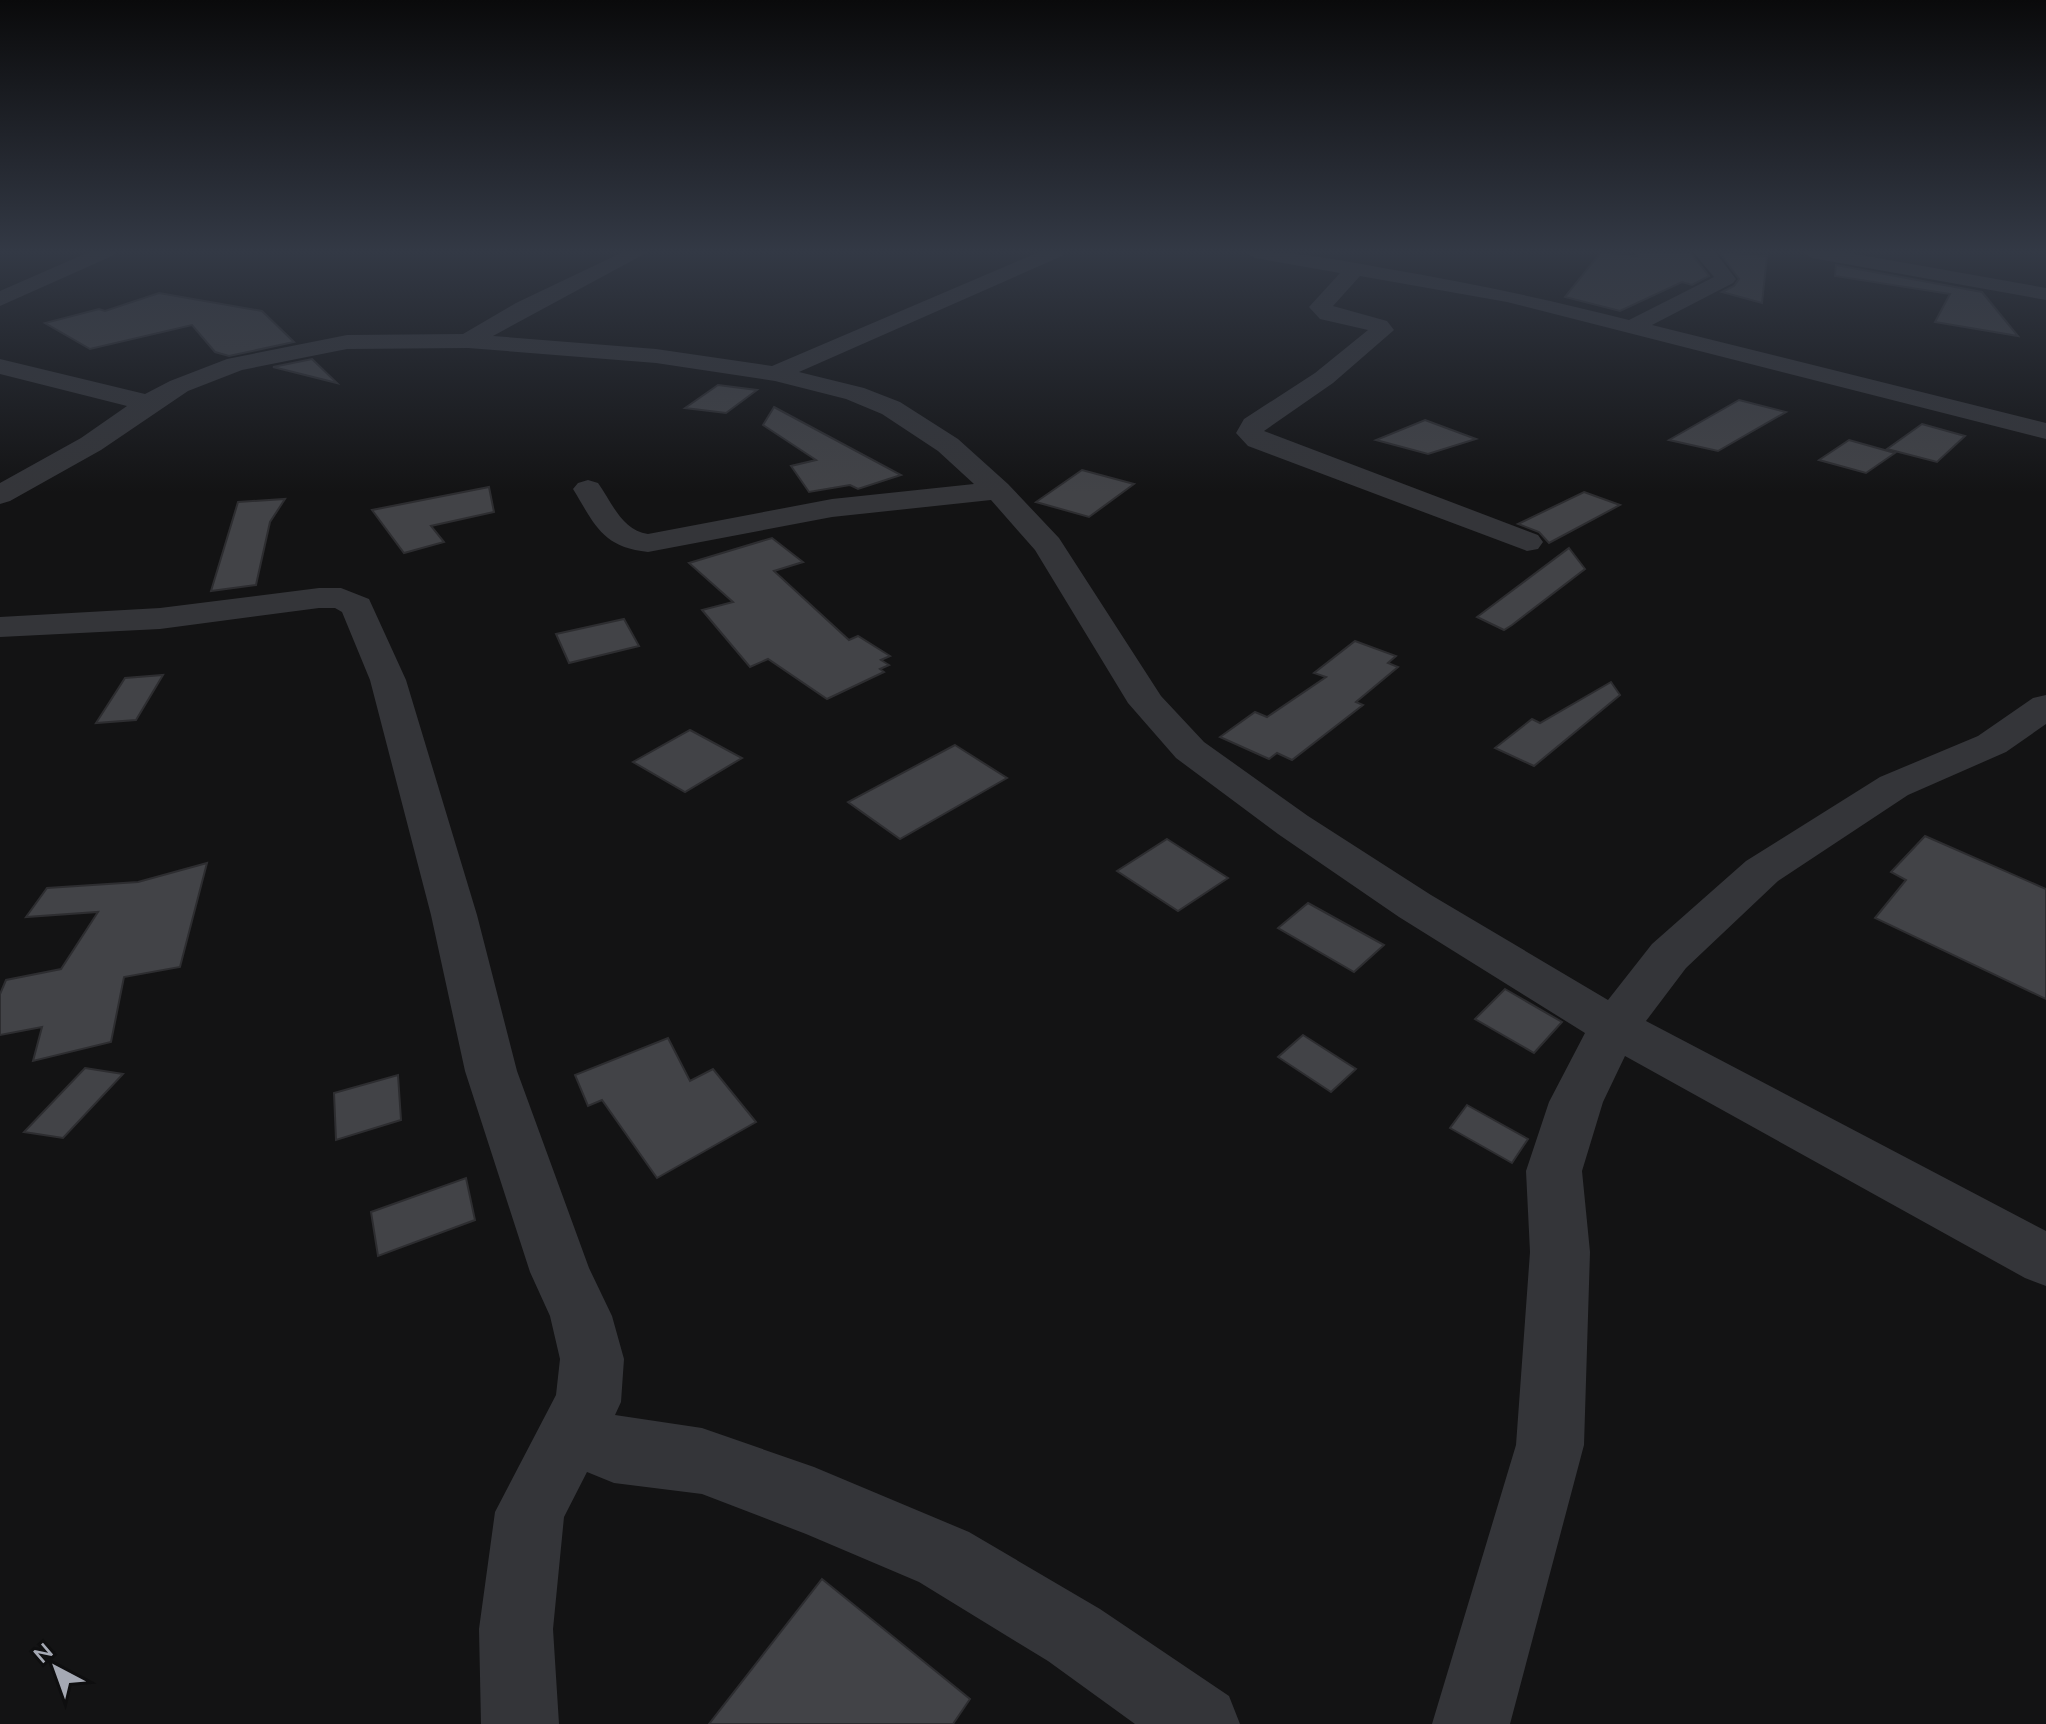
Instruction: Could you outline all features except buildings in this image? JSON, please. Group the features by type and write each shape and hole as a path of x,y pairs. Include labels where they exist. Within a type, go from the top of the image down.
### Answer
{"street":[{"path":"468,341 483,332"},
{"path":"775,374 870,332"},
{"path":"1380,332 1324,378 1253,425 1250,433 1258,440 1527,542"},
{"path":"1654,332 2046,431"},
{"path":"0,495 91,444 149,403 206,375 268,356 347,342 468,341 641,354 775,374 855,393 891,408 948,445 998,490 1048,545 1147,703 1190,750 1293,825 1415,906 1614,1027 2046,1260"},
{"path":"0,366 86,390 149,403"},
{"path":"588,489 618,535 629,542 648,543 832,508 998,490"},
{"path":"0,627 64,627 169,619 319,598 341,598 357,606 392,696 454,915 491,1071 560,1272 581,1316 592,1359 588,1402 530,1512 516,1629 520,1724"},
{"path":"1471,1724 1550,1445 1560,1252 1554,1171 1576,1102 1614,1027 1669,956 1762,871 1894,786 1992,744 2046,706"},
{"path":"573,1429 614,1450 702,1461 814,1502 944,1557 1074,1635 1201,1724"}]}
